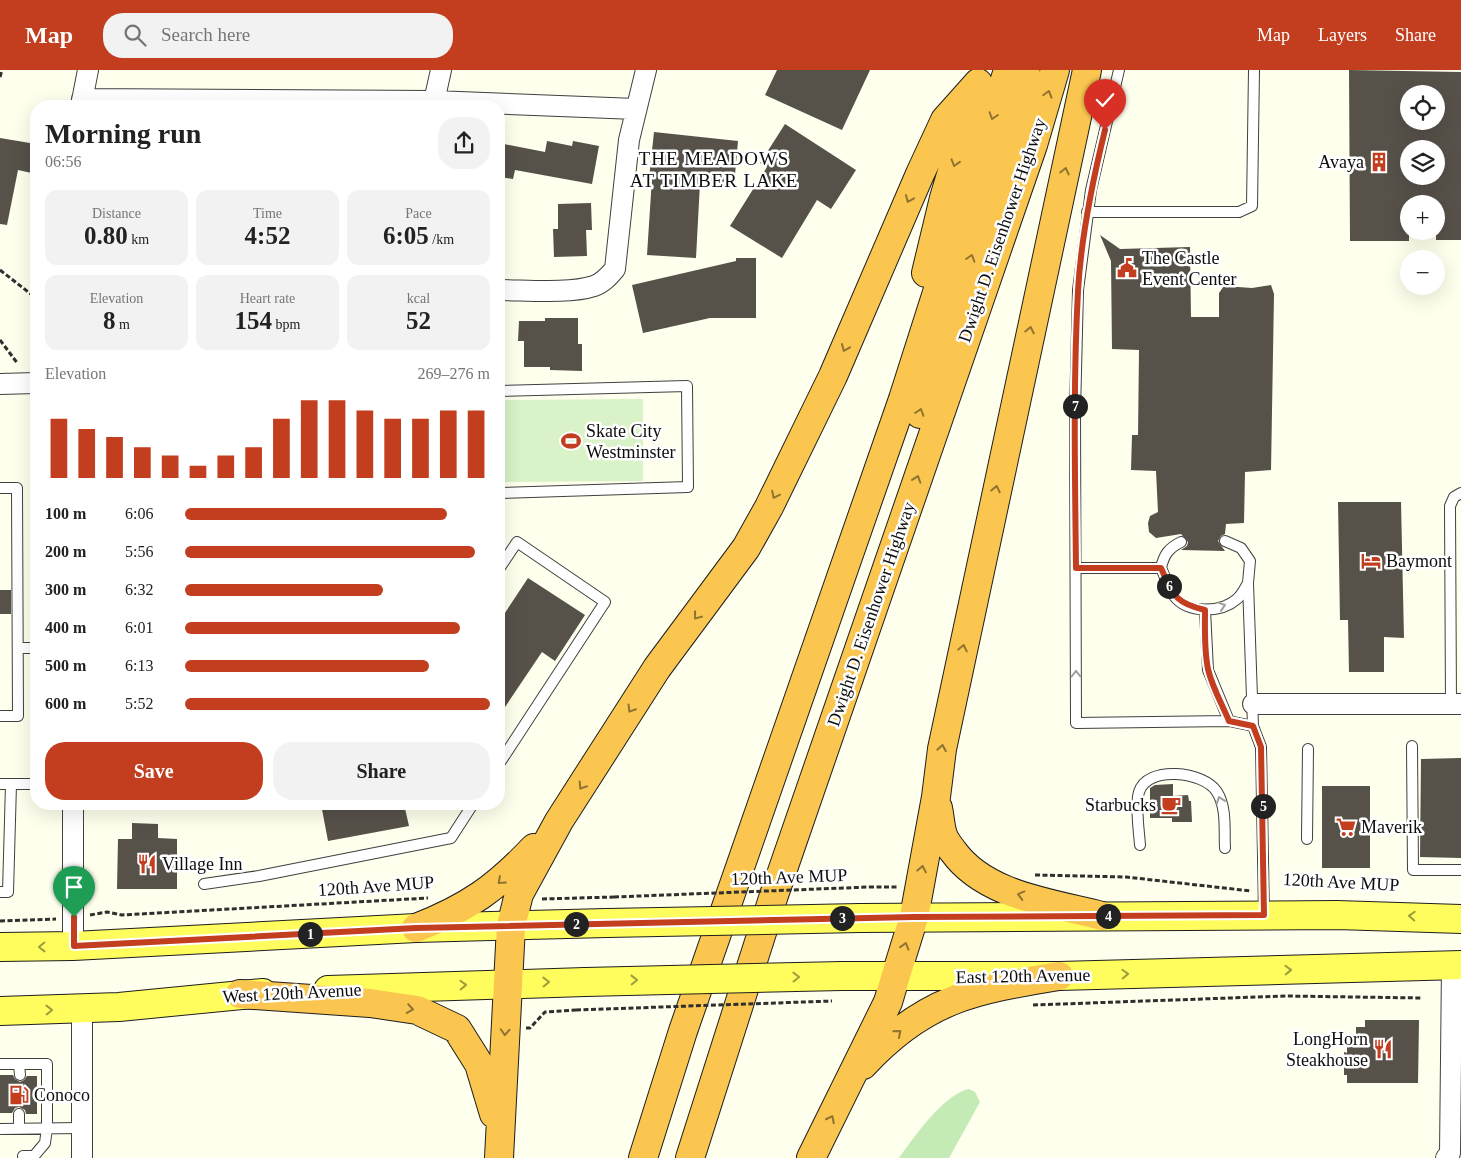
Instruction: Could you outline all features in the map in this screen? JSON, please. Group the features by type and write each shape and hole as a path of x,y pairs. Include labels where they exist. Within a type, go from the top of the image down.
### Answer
{"highway":[{"path":"643,1158 686,1022 903,399 1008,70"},
{"path":"680,1158 770,864 988,208 1027,70"},
{"name":"Dwight D. Eisenhower Highway","path":"690,1158 778,885 1033,146 1055,70"},
{"path":"811,1158 888,1002 914,917 949,714 1087,70"},
{"path":"499,1158 511,926 519,894 559,821 657,668 746,548 769,507 833,376 945,120 980,76"},
{"path":"626,1158 688,969 914,323 944,198 980,76"},
{"path":"936,797 943,836 962,863 977,876 1014,893 1102,916"},
{"path":"416,928 453,913 496,886 559,821"},
{"path":"851,1079 872,1056 906,1026 943,1003 980,990 1059,976"},
{"path":"240,994 370,1003 417,1010 457,1029 479,1064 493,1112 499,1158"}],"main road":[{"path":"0,948 74,946 416,928 914,917 1102,916 1264,904 1386,915 1461,919"},
{"name":"East 120th Avenue","path":"585,982 896,975 940,977 1059,976 1456,965"},
{"name":"West 120th Avenue","path":"0,1011 119,1007 240,994 508,983 585,982"}],"street":[{"path":"83,100 88,70"},
{"path":"435,100 441,70"},
{"path":"505,290 558,290 594,286 608,277 615,269 629,140 646,70"},
{"path":"505,106 636,109"},
{"path":"0,384 30,384"},
{"path":"1253,704 1456,704"},
{"path":"73,810 74,946"},
{"path":"1450,1156 1456,965"},
{"path":"82,1009 82,1158"}],"lane":[{"path":"1119,70 1087,212 1078,290 1075,412 1076,723 1229,721 1253,726"},
{"path":"1087,212 1240,212 1252,206 1254,70"},
{"path":"505,391 687,386 688,487 505,493"},
{"path":"0,488 17,488 18,648 18,716 0,716"},
{"path":"1456,704 1450,506 1454,497 1461,493"},
{"path":"1225,541 1241,548 1250,560 1248,583 1253,726 1261,747 1262,756 1264,904"},
{"path":"505,561 517,542 604,602 505,755"},
{"path":"1181,542 1172,547 1164,556 1161,568 1175,597 1191,607 1205,610 1223,608 1238,599 1248,583"},
{"path":"1076,568 1161,568"},
{"path":"1205,610 1208,670 1229,721"},
{"path":"18,648 30,648"},
{"path":"1412,746 1417,775 1417,836 1413,870 1461,870"},
{"path":"1307,839 1308,750"},
{"path":"1140,845 1138,793 1143,783 1152,776 1188,775 1208,782 1221,798 1225,848"},
{"path":"0,784 30,784"},
{"path":"0,892 8,892 11,784"},
{"path":"204,884 259,876 451,838 469,810"},
{"path":"0,1064 47,1064 46,1143 34,1156 23,1156"},
{"path":"19,1064 20,1075"},
{"path":"19,1114 19,1129"},
{"path":"0,1129 81,1128"}],"path":[{"path":"0,77 2,70"},
{"path":"0,270 30,293"},
{"path":"0,340 18,364"},
{"name":"120th Ave MUP","path":"1030,875 1126,877 1264,904"},
{"name":"120th Ave MUP","path":"519,894 537,899 614,897 901,886 920,883"},
{"name":"120th Ave MUP","path":"107,912 122,915 431,897"},
{"path":"1024,1005 1286,996 1422,998"},
{"path":"505,1028 530,1028 545,1012 832,1001"}],"green space":[{"name":"Skate City Westminster","path":"643,399 643,481 505,482 505,400"},
{"path":"969,1089 975,1092 980,1102 949,1158 899,1158 921,1128 940,1107 959,1093"}],"building":[{"path":"777,70 870,70 842,130 765,95"},
{"name":"Avaya","path":"1349,70 1461,72 1461,240 1445,240 1445,195 1400,195 1400,240 1409,241 1350,241"},
{"path":"785,124 856,170 831,209 817,200 782,258 730,226 767,167 760,163"},
{"path":"654,132 738,141 734,186 700,183 696,258 647,255 652,178 649,178"},
{"path":"0,138 30,143 30,173 18,170 7,225 0,224"},
{"path":"547,141 572,146 573,141 599,146 592,184 515,170 513,179 505,178 505,144 545,152"},
{"path":"591,203 592,230 586,230 587,256 554,257 553,229 558,229 558,204"},
{"path":"1100,235 1120,249 1190,247 1191,317 1219,317 1219,293 1224,286 1252,288 1271,285 1274,294 1271,470 1245,472 1244,523 1226,524 1225,534 1218,541 1225,551 1181,550 1187,546 1188,542 1181,534 1156,538 1149,532 1148,523 1150,516 1158,512 1156,471 1131,470 1132,435 1138,435 1139,350 1112,349 1111,261"},
{"path":"736,258 756,258 756,318 710,318 643,333 632,285 736,261"},
{"path":"545,318 578,318 578,344 582,344 582,371 550,370 550,367 524,367 524,341 518,341 519,321 545,321"},
{"name":"Baymont","path":"1338,502 1401,502 1404,638 1384,637 1384,672 1349,672 1348,620 1340,620"},
{"path":"528,578 585,615 555,661 542,652 505,707 505,613"},
{"path":"0,590 11,590 11,614 0,614"},
{"name":"Maverik","path":"1461,758 1461,858 1420,857 1421,759"},
{"name":"Starbucks","path":"1173,784 1173,796 1188,795 1189,801 1191,801 1192,822 1172,822 1172,818 1150,818 1150,788 1155,785"},
{"name":"Maverik","path":"1322,786 1370,786 1370,868 1322,868"},
{"path":"322,810 405,810 409,826 328,841"},
{"name":"Village Inn","path":"132,823 158,824 158,838 177,839 177,889 117,889 118,839 132,839"},
{"name":"LongHorn Steakhouse","path":"1365,1020 1419,1020 1418,1083 1347,1083 1347,1075 1344,1075 1344,1052 1347,1053 1347,1046 1356,1046 1356,1027 1365,1027"},
{"name":"Conoco","path":"0,1075 13,1075 20,1082 27,1076 37,1076 37,1114 26,1114 25,1110 19,1107 15,1108 12,1113 0,1113"}],"place":[{"name":"Avaya","path":"1379,162"},
{"name":"The Castle Event Center","path":"1127,268"},
{"name":"Skate City Westminster","path":"571,441"},
{"name":"Baymont","path":"1371,561"},
{"name":"Starbucks","path":"1171,805"},
{"name":"Maverik","path":"1346,827"},
{"name":"Village Inn","path":"147,864"},
{"name":"LongHorn Steakhouse","path":"1383,1049"},
{"name":"Conoco","path":"19,1095"}],"district":[{"name":"THE MEADOWS AT TIMBER LAKE","path":"714,169"}],"route":[{"path":"74,917 74,946 416,928 914,917 1264,915 1261,747 1253,726 1229,721 1214,686 1208,670 1205,610 1191,607 1175,597 1161,568 1076,568 1075,412 1078,290 1090,190 1105,130"}]}
